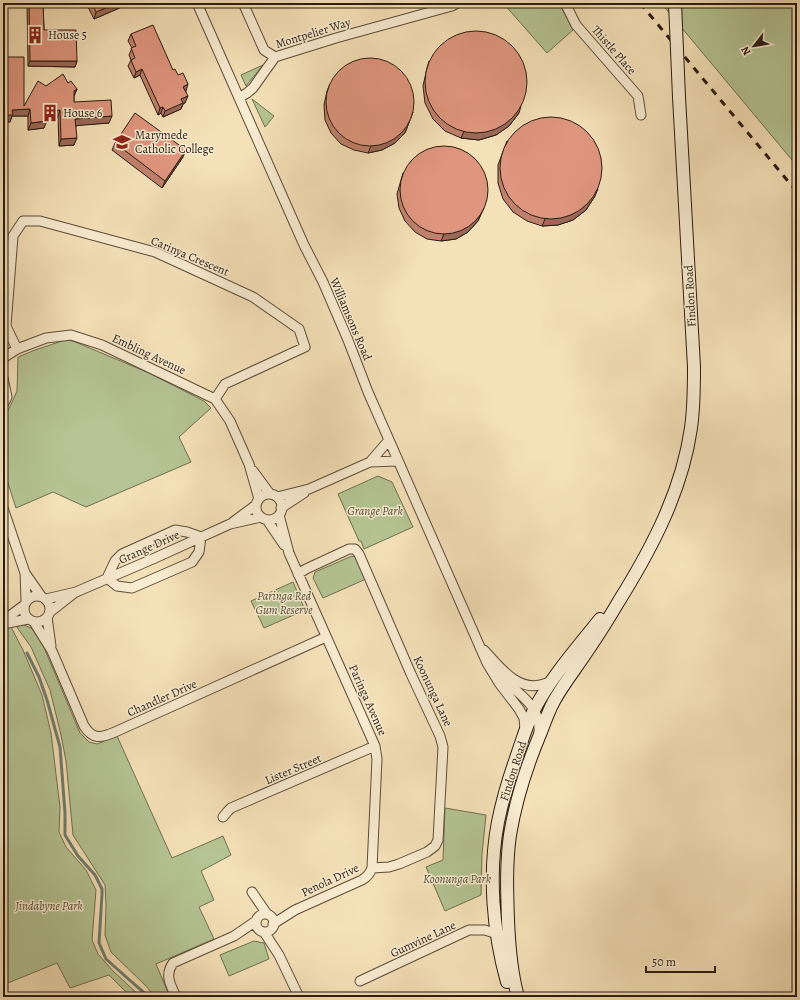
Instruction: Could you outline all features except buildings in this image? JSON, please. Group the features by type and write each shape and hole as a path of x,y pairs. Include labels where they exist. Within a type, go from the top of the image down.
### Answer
{"street":[{"name":"Williamsons Road","path":"197,3 304,245 323,282 398,461 487,663 499,683 520,709 524,718 526,732"},
{"path":"243,3 264,50 275,57"},
{"name":"Montpelier Way","path":"239,98 253,88 275,57 336,38 452,6 457,3"},
{"name":"Thistle Place","path":"565,3 576,25 638,96 641,115"},
{"name":"Findon Road","path":"518,997 510,956 507,894 510,836 525,772 553,702 588,650 653,543 680,477 691,428 694,394 694,367 675,3"},
{"name":"Carinya Crescent","path":"17,349 6,326 14,236 23,221 40,221 155,252 253,296 299,329 304,347 225,384 215,399"},
{"name":"Embling Avenue","path":"3,358 17,349 46,338 72,335 102,345 215,399"},
{"path":"3,378 7,397 3,405"},
{"path":"215,399 230,421 249,464 257,502 257,512 264,518 274,519 280,512 309,490 370,462 398,461"},
{"path":"370,462 389,440"},
{"path":"249,464 280,502 280,512"},
{"path":"257,502 263,496 274,496 309,490"},
{"name":"Grange Drive","path":"230,524 257,502"},
{"path":"3,508 25,573 49,603 48,614 42,621 31,620 3,624"},
{"name":"Paringa Avenue","path":"280,512 289,553 375,746 377,759 372,868"},
{"name":"Grange Drive","path":"48,614 76,592 107,578 230,524 264,518"},
{"name":"Paringa Avenue","path":"264,518 289,553"},
{"path":"175,530 201,537 199,552 192,562 132,588 117,586 107,578 115,561 122,554 175,530"},
{"name":"Koonunga Lane","path":"298,574 349,550 355,549 359,554 411,674 440,736 443,747 438,840 435,846 427,852 400,864 389,867 372,868"},
{"path":"25,573 24,613 31,620"},
{"name":"Findon Road","path":"512,997 502,963 497,934 493,868 497,831 508,782 534,711 553,680 633,577"},
{"name":"Grange Drive","path":"43,597 76,592"},
{"path":"3,621 32,596 43,597"},
{"name":"Chandler Drive","path":"48,614 52,651"},
{"name":"Chandler Drive","path":"31,620 52,651 84,726 87,731 97,737 102,737 122,729 326,638"},
{"name":"Williamsons Road","path":"480,646 504,680 531,705 534,711"},
{"path":"480,646 508,676 517,682 536,686 553,680"},
{"path":"520,709 524,713 529,713 546,707 553,702"},
{"path":"534,711 538,719 539,736"},
{"name":"Lister Street","path":"223,817 232,808 375,746"},
{"name":"Penola Drive","path":"176,997 169,980 168,973 173,964 367,877 372,868"},
{"path":"265,923 298,997"},
{"name":"Gumvine Lane","path":"360,981 469,930 485,930 497,934"}],"green space":[{"path":"503,3 559,3 573,30 547,53"},
{"path":"661,3 797,3 797,166"},
{"path":"263,65 246,86 241,75"},
{"path":"252,99 274,116 265,127"},
{"path":"65,340 73,341 149,373 204,401 211,408 179,437 191,462 86,507 53,492 16,508 3,468 3,422 17,391 18,357"},
{"name":"Grange Park","path":"378,476 392,482 413,527 364,549 338,494"},
{"path":"352,556 357,558 366,579 323,598 313,578 315,572"},
{"name":"Paringa Red Gum Reserve","path":"293,582 305,610 264,628 251,601"},
{"path":"24,625 31,628 40,638 80,733 89,742 97,744 117,736 172,858 223,836 231,855 201,871 214,900 199,907 214,939 156,964 170,997 155,997 146,986 111,952 105,935 105,885 73,835 66,761 61,735 50,690 31,647 16,626"},
{"name":"Jindabyne Park","path":"11,627 23,650 42,695 51,733 60,807 59,832 66,847 86,870 96,890 92,940 98,954 113,971 141,997 128,997 126,992 109,975 70,988 57,963 3,985 3,630"},
{"name":"Koonunga Park","path":"445,808 486,815 482,854 481,895 445,911 426,867 443,860"},
{"path":"254,941 264,943 269,959 229,976 220,955"}],"waterway":[{"path":"27,653 39,677 60,747 65,813 65,835 78,856 95,875 102,889 99,943 106,959 149,997"}],"railway":[{"path":"640,3 797,192"}],"place":[{"name":"House 5","path":"35,35"},
{"name":"House 6","path":"50,113"},
{"name":"Marymede Catholic College","path":"122,142"}]}
